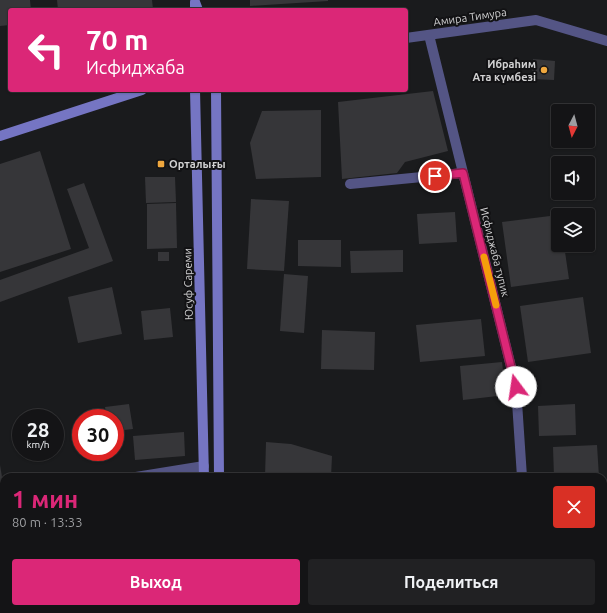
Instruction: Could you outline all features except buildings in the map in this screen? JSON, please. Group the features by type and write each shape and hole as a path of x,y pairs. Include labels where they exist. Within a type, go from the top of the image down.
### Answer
{"main road":[{"path":"0,136 136,92"},
{"name":"Юсуф Сареми","path":"195,92 204,473"},
{"path":"216,92 219,473"}],"street":[{"name":"Амира Тимура","path":"408,38 536,20 607,42"},
{"name":"Исфиджаба тупик","path":"429,35 516,387 522,473"},
{"path":"350,184 463,173"},
{"path":"161,473 204,466"}],"slow traffic":[{"path":"484,257 496,305"}],"place":[{"name":"Ибраhим Ата күмбезі","path":"544,70"},
{"name":"Орталығы","path":"161,164"}],"route":[{"path":"435,176 463,173 516,387"}]}
